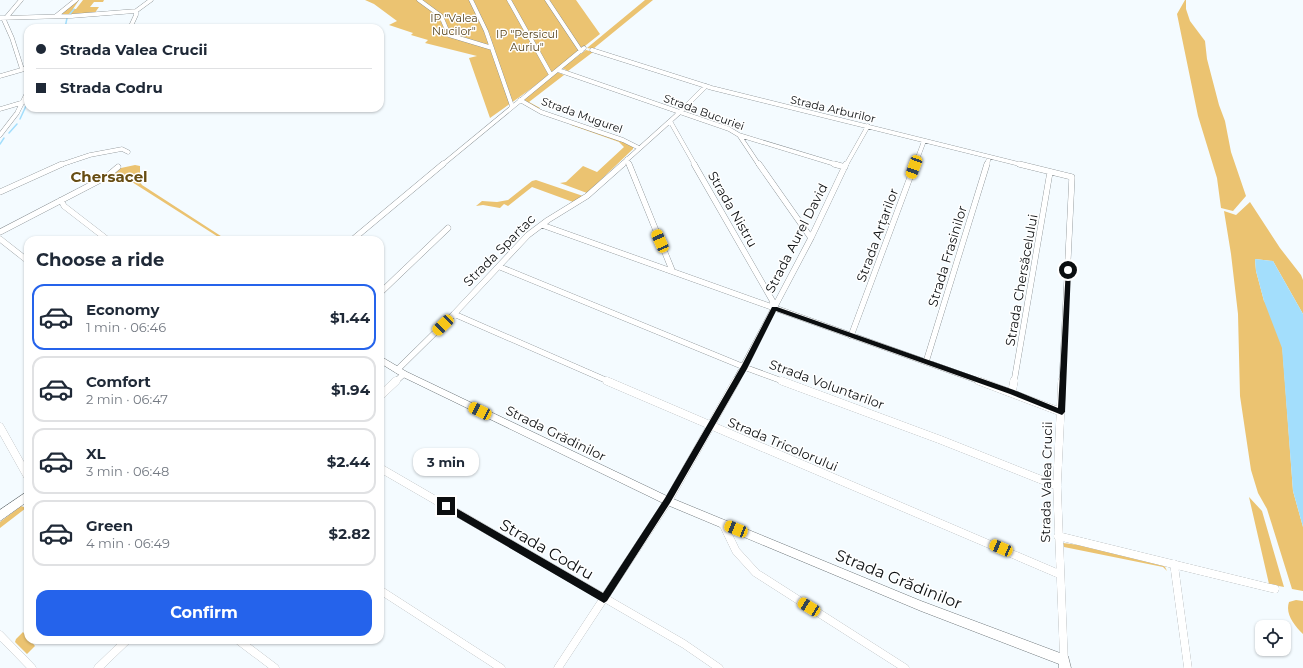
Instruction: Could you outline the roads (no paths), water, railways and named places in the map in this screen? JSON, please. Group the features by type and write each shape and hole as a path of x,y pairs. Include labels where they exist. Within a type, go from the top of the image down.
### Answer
{"street":[{"path":"2,18 21,0"},
{"path":"56,16 76,0"},
{"path":"2,18 136,11 151,0"},
{"path":"419,0 441,16 446,31 449,35 492,48"},
{"path":"471,0 486,31 512,106"},
{"path":"509,0 545,68 551,75"},
{"path":"357,236 512,106 583,49 547,0"},
{"path":"132,24 136,15 136,11"},
{"path":"0,76 22,69 2,18"},
{"name":"Strada Arburilor","path":"592,50 706,86 768,103 868,126 1072,178"},
{"name":"Strada Bucuriei","path":"558,70 733,131 739,135 845,167"},
{"path":"672,270 627,159 680,113 706,86"},
{"name":"Strada Mugurel","path":"520,100 541,112 623,140 639,148"},
{"path":"0,109 24,102"},
{"path":"0,135 12,122 24,102"},
{"name":"Strada Nistru","path":"670,121 772,300 775,308"},
{"name":"Strada Aurel David","path":"558,668 668,501 744,367 811,238 845,167 868,126"},
{"path":"739,135 774,188 811,238"},
{"name":"Strada Arțarilor","path":"851,336 924,141"},
{"path":"0,192 79,157 117,150 128,152"},
{"name":"Strada Frasinilor","path":"926,362 989,157"},
{"name":"Strada Spartac","path":"384,391 400,372 500,267 528,235 587,196 627,159"},
{"path":"0,232 106,177 118,167"},
{"name":"Strada Chersăcelului","path":"1012,392 1050,172"},
{"name":"Strada Valea Crucii","path":"1064,664 1057,486 1062,412 1072,178"},
{"path":"61,200 69,210 103,236"},
{"path":"542,225 1012,392 1062,412"},
{"path":"384,289 448,228"},
{"path":"0,239 24,258"},
{"name":"Strada Voluntarilor","path":"500,267 744,367 934,437 1057,486"},
{"name":"Strada Tricolorului","path":"454,314 710,426 1060,574"},
{"name":"Strada Grădinilor","path":"384,362 400,372 668,501 1064,664"},
{"path":"0,427 24,470"},
{"name":"Strada Codru","path":"384,470 684,644 719,668"},
{"path":"0,516 24,498"},
{"path":"723,524 728,539 736,553 756,573 905,668"},
{"path":"1058,536 1275,589"},
{"path":"1174,564 1188,668"},
{"path":"384,593 501,668"},
{"path":"0,635 32,668"},
{"path":"98,668 123,644"},
{"path":"243,644 275,668"}],"water":[{"path":"1255,259 1273,261 1303,314 1303,527 1293,491 1282,348 1264,301 1256,271"}],"waterway":[{"path":"69,15 74,9"},
{"path":"66,24 67,18"},
{"path":"20,119 24,110"},
{"path":"9,133 17,124"},
{"path":"0,144 4,138"}],"district":[{"name":"Chersacel","path":"109,177"}],"park label":[{"name":"IP \"Valea Nucilor\"","path":"454,24"},
{"name":"IP \"Persicul Auriu\"","path":"527,40"}]}
